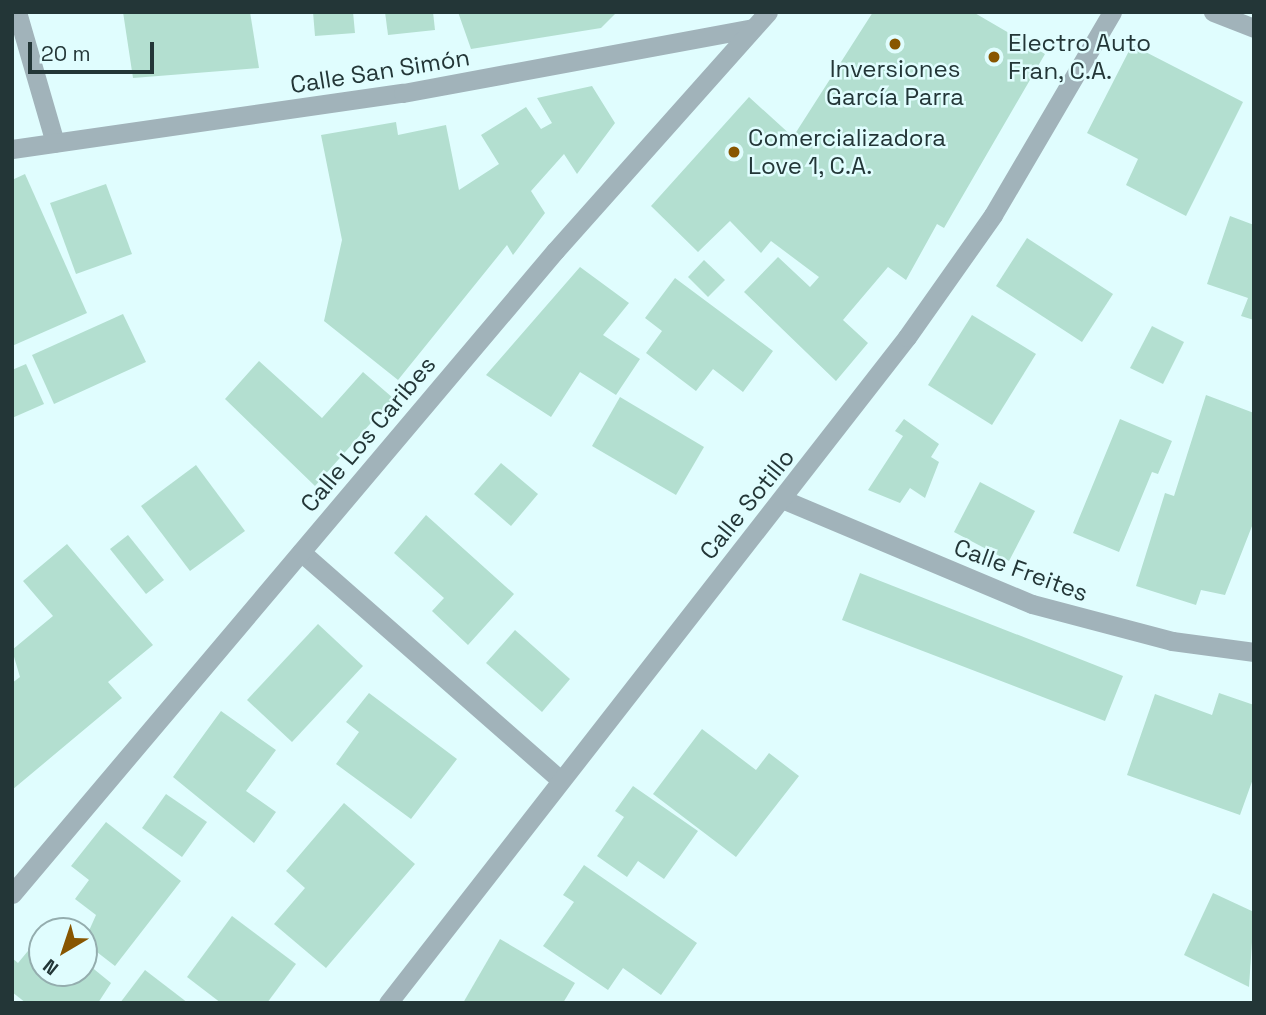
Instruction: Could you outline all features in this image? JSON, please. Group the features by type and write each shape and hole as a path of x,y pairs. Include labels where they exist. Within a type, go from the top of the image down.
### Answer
{"street":[{"path":"17,12 55,143"},
{"name":"Calle Los Caribes","path":"12,894 301,552 768,12"},
{"name":"Calle Sotillo","path":"388,1003 559,779 782,499 993,215 1112,12"},
{"path":"1213,12 1254,28"},
{"name":"Calle San Simón","path":"12,149 430,89 753,28"},
{"name":"Calle Freites","path":"782,499 1032,604 1172,640 1254,652"},
{"path":"301,552 559,779"}],"building":[{"path":"123,12 250,12 259,68 133,78"},
{"path":"313,12 353,12 355,33 315,36"},
{"path":"385,12 433,12 435,30 388,35"},
{"path":"458,12 617,12 601,28 471,49"},
{"path":"873,12 973,12 1045,54 944,228 937,224 906,280 888,267 843,320 868,343 836,381 744,292 778,257 810,287 819,277 771,241 761,253 730,221 698,252 651,206 749,97 793,137"},
{"path":"1132,45 1243,102 1186,216 1126,185 1138,159 1087,133"},
{"path":"592,86 615,123 577,174 564,154 531,191 545,213 513,255 507,245 398,380 324,321 342,240 321,135 396,122 398,135 446,125 459,190 499,164 481,135 526,107 541,129 552,123 537,98"},
{"path":"25,174 87,313 12,346 12,180"},
{"path":"106,184 132,254 76,274 50,203"},
{"path":"1230,216 1254,225 1254,320 1241,316 1248,298 1207,284"},
{"path":"1027,238 1113,294 1082,342 996,286"},
{"path":"704,260 725,280 708,297 688,277"},
{"path":"580,267 629,303 603,335 640,359 616,395 580,372 551,417 486,375"},
{"path":"675,278 773,351 743,392 713,369 696,391 646,353 662,331 645,318"},
{"path":"123,314 146,362 54,404 32,355"},
{"path":"972,315 1036,354 992,425 928,385"},
{"path":"1152,326 1184,342 1163,384 1130,368"},
{"path":"259,361 322,418 363,372 393,398 315,486 225,399"},
{"path":"26,364 44,404 12,418 12,370"},
{"path":"1206,395 1254,413 1254,521 1225,595 1201,590 1196,605 1136,586 1165,493 1174,496"},
{"path":"620,397 704,447 676,495 592,446"},
{"path":"904,419 939,444 931,457 939,462 925,498 910,488 900,503 868,490 903,436 895,431"},
{"path":"1120,419 1172,441 1158,474 1152,472 1119,552 1073,533"},
{"path":"501,463 538,494 511,526 474,494"},
{"path":"196,465 245,531 190,571 141,506"},
{"path":"980,482 1035,511 1009,561 954,532"},
{"path":"426,515 514,594 468,645 432,611 444,598 394,553"},
{"path":"128,535 164,580 146,594 110,549"},
{"path":"67,544 153,645 108,682 122,698 12,790 12,683 20,677 12,650 53,616 23,581"},
{"path":"860,573 1123,676 1105,721 842,620"},
{"path":"318,624 363,666 292,742 247,700"},
{"path":"515,630 570,679 542,712 486,663"},
{"path":"369,693 457,759 411,819 336,764 359,732 346,722"},
{"path":"1219,693 1254,705 1254,776 1240,815 1127,775 1155,694 1212,715"},
{"path":"221,711 276,750 246,791 276,812 254,843 173,777"},
{"path":"702,729 756,770 769,753 799,776 736,857 653,794"},
{"path":"633,786 698,831 664,879 638,861 627,877 597,856 624,817 615,811"},
{"path":"166,794 207,822 182,857 142,828"},
{"path":"344,803 415,864 326,968 274,924 305,888 286,871"},
{"path":"106,822 181,881 115,966 98,953 98,917 75,899 89,880 71,866"},
{"path":"584,865 697,943 661,995 623,968 608,990 543,946 574,902 563,895"},
{"path":"1213,893 1254,912 1249,987 1184,955"},
{"path":"232,916 296,964 267,1003 221,1003 187,977"},
{"path":"500,939 575,983 563,1003 463,1003"},
{"path":"28,951 28,987 98,987 98,972 111,983 98,1003 26,1003 12,992 12,958 18,963"},
{"path":"145,970 188,1003 120,1003"}],"place":[{"name":"Inversiones García Parra","path":"895,44"},
{"name":"Electro Auto Fran, C.A.","path":"994,57"},
{"name":"Comercializadora Love 1, C.A.","path":"734,152"}]}
